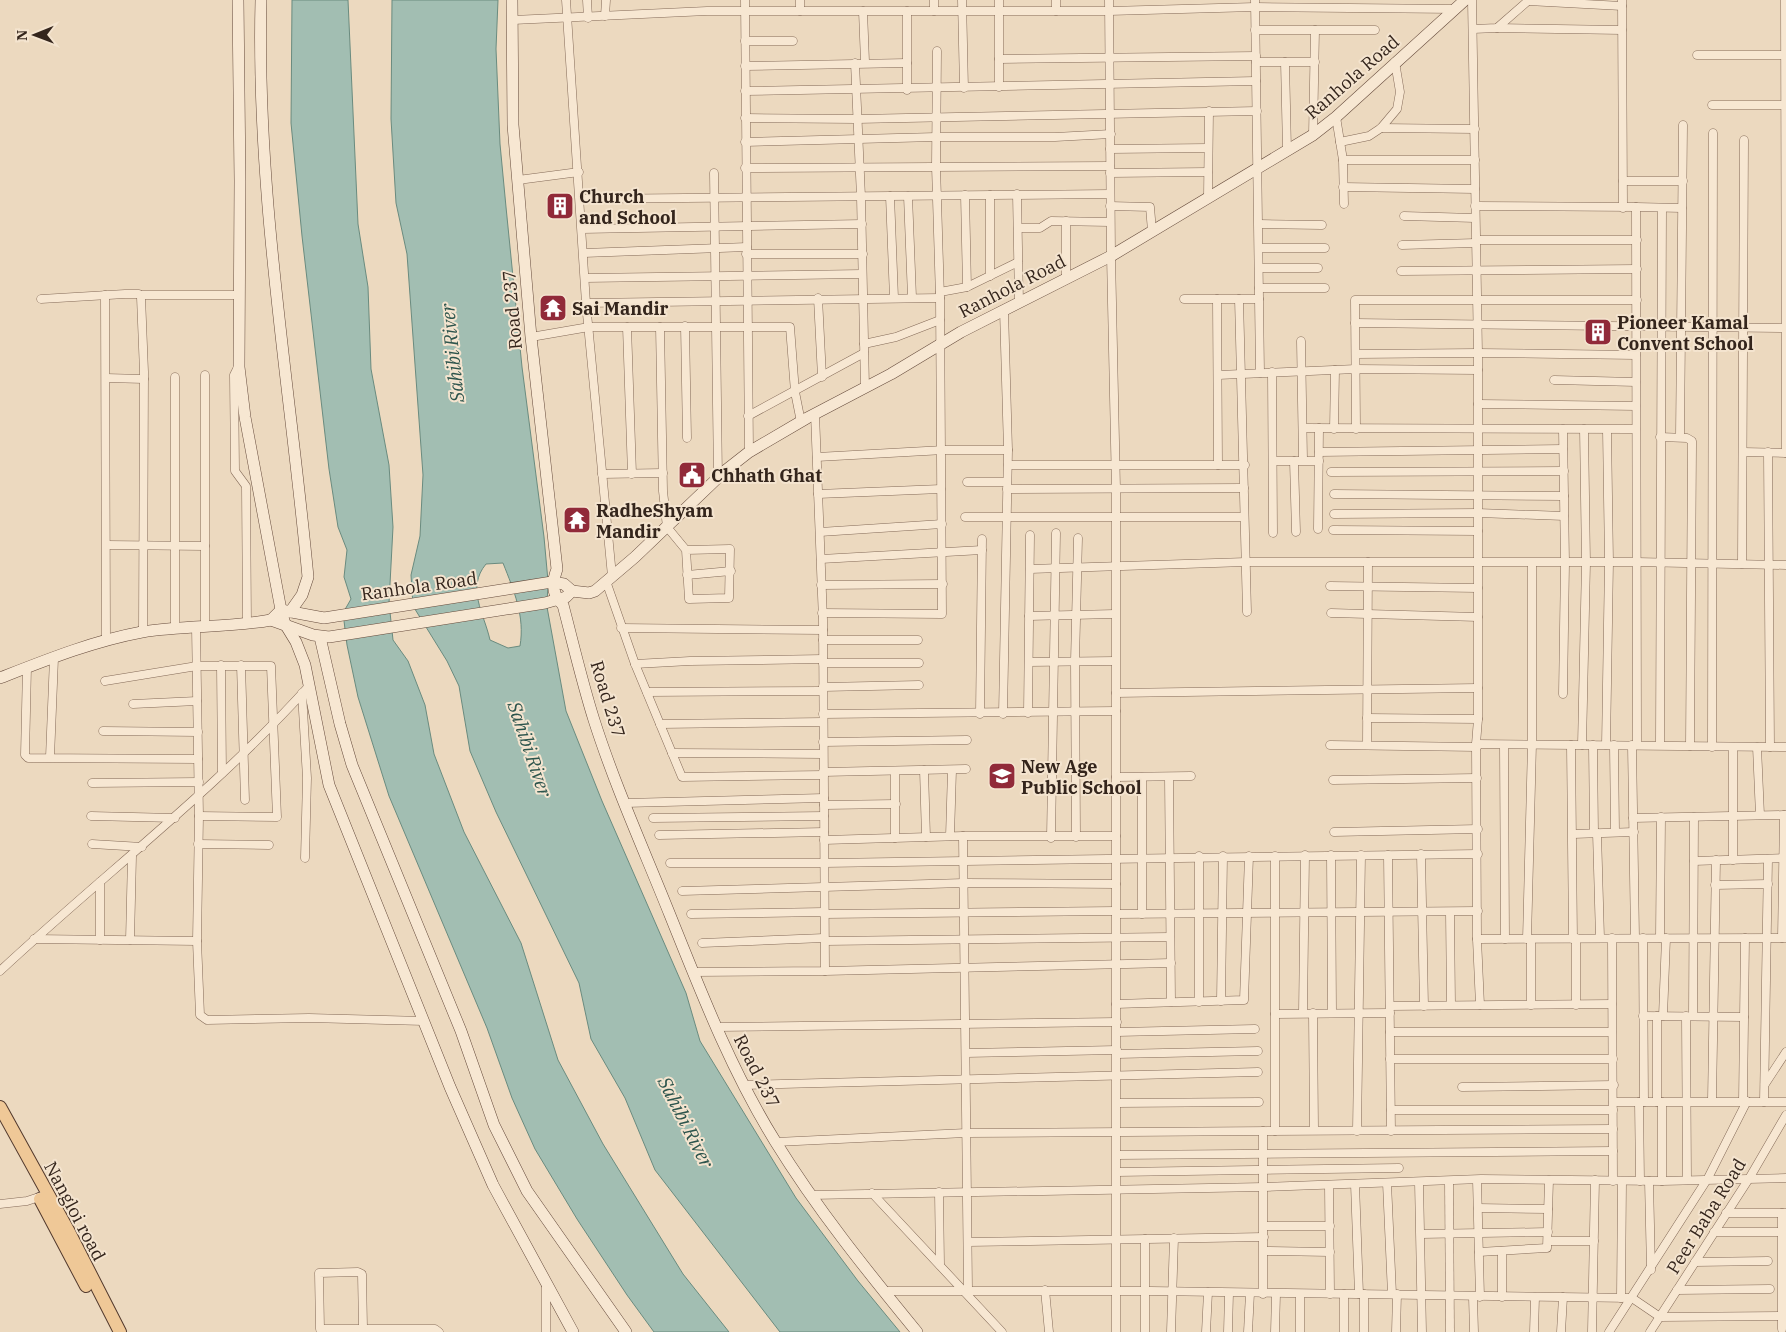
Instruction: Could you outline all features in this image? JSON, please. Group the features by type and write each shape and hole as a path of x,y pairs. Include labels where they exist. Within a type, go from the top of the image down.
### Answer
{"main road":[{"name":"Nangloi road","path":"0,1107 42,1195 69,1232 120,1332"},
{"path":"0,1124 42,1195 110,1332"}],"street":[{"path":"238,0 239,367 245,417 297,608"},
{"path":"261,0 260,92 264,163 279,328 308,577 290,626 302,656 306,690 307,784 305,858"},
{"name":"Road 237","path":"512,0 513,125 532,336 557,569 552,582 556,599 563,604 593,719 625,803 716,1027 743,1085 776,1142 811,1194 917,1332"},
{"path":"566,0 586,303 602,474 609,579 621,628 682,777 966,769"},
{"path":"588,0 588,18"},
{"path":"605,16 606,0"},
{"path":"745,0 746,325 749,452"},
{"path":"800,0 800,11"},
{"path":"934,0 934,11"},
{"path":"962,0 964,88"},
{"path":"999,0 999,87"},
{"path":"1056,0 1056,11"},
{"path":"1109,0 1111,85 1110,256 1116,465 1116,1332"},
{"name":"Ranhola Road","path":"321,636 545,603 566,597 572,591 589,593 609,579 749,452 1004,310 1110,256 1313,135 1336,117 1465,0"},
{"path":"1472,0 1476,324 1478,353 1477,939 1480,1004"},
{"path":"1743,452 1786,453 1786,0"},
{"path":"1498,28 1529,1 1622,3 1623,208"},
{"path":"513,20 588,18 657,12 1110,11 1255,3 1456,9"},
{"path":"1255,3 1259,167 1260,373"},
{"path":"863,11 865,62"},
{"path":"907,11 907,90"},
{"path":"1473,28 1622,30"},
{"path":"1255,30 1375,30"},
{"path":"1313,135 1315,30"},
{"path":"745,41 793,41"},
{"path":"822,613 942,614 940,295 936,195 937,52"},
{"path":"1697,55 1785,55"},
{"path":"999,59 1256,59 1285,62 1315,62"},
{"path":"744,66 855,64 865,62 907,63"},
{"path":"1285,62 1287,150"},
{"path":"1340,142 1369,136 1381,128 1397,109 1400,100 1395,62"},
{"path":"855,64 863,254 865,388"},
{"path":"745,91 907,90 1256,81"},
{"path":"1712,105 1786,105"},
{"path":"1208,197 1209,111"},
{"path":"746,118 857,119 1002,114 1102,115 1111,112 1257,111"},
{"path":"1336,117 1343,160 1344,204"},
{"path":"1680,437 1683,125"},
{"path":"1381,128 1475,129"},
{"path":"1712,747 1713,133"},
{"path":"745,142 1055,137 1111,134"},
{"path":"1742,564 1744,140"},
{"path":"1110,149 1208,148"},
{"path":"1343,160 1475,160"},
{"path":"745,168 936,166 1208,172"},
{"path":"518,180 578,172"},
{"path":"714,173 714,326 718,480"},
{"path":"1623,181 1683,181"},
{"path":"1343,187 1475,189"},
{"path":"1017,194 1019,302"},
{"path":"580,199 1110,194"},
{"path":"965,195 967,286"},
{"path":"990,195 990,276"},
{"path":"890,196 894,298"},
{"path":"908,196 912,297"},
{"path":"1110,206 1147,205 1151,210 1152,231"},
{"path":"1475,206 1682,208"},
{"path":"1636,207 1637,562 1633,818 1643,1016 1640,1180"},
{"path":"1660,745 1662,208"},
{"path":"1404,216 1475,218"},
{"path":"1018,228 1035,229 1051,221 1110,222"},
{"path":"1066,221 1066,278"},
{"path":"582,229 862,224"},
{"path":"1259,224 1322,225"},
{"path":"1402,245 1476,241 1637,240"},
{"path":"1259,248 1325,248"},
{"path":"584,253 714,249 863,254"},
{"path":"586,303 894,298 940,295 967,286 1018,262"},
{"path":"1259,268 1318,268"},
{"path":"1402,271 1637,269"},
{"path":"585,278 862,274"},
{"path":"1259,288 1325,288"},
{"path":"41,299 105,295 239,294"},
{"path":"105,295 106,640"},
{"path":"140,295 144,379 143,632"},
{"path":"818,298 822,377"},
{"path":"1356,429 1355,300 1476,301 1534,298 1637,300"},
{"path":"1184,299 1259,299"},
{"path":"1217,299 1218,465"},
{"path":"1239,299 1245,465 1244,517 1247,612"},
{"path":"1004,310 1008,450 1004,714"},
{"path":"748,416 822,377 864,349 940,320"},
{"path":"1355,323 1786,328"},
{"path":"532,336 589,327 746,325 790,327 796,392 801,422"},
{"path":"685,326 687,438"},
{"path":"627,327 632,474"},
{"path":"660,327 663,472 667,527 686,550 689,599 727,598 731,596 730,551 727,548 686,550"},
{"path":"1301,341 1303,460"},
{"path":"1356,354 1636,355"},
{"path":"239,367 234,376 235,470 246,486 247,624"},
{"path":"1218,374 1356,369 1478,370"},
{"path":"1334,429 1335,370"},
{"path":"1272,372 1273,533"},
{"path":"204,375 204,546 197,666 199,782 198,1010 204,1019 309,1018 424,1021"},
{"path":"175,377 175,628"},
{"path":"106,378 144,379"},
{"path":"1554,380 1636,382"},
{"path":"1478,404 1636,406"},
{"path":"815,414 823,630 825,971"},
{"path":"1303,428 1636,429"},
{"path":"1318,529 1319,428"},
{"path":"1562,694 1565,562 1563,429"},
{"path":"1582,745 1586,562 1584,429"},
{"path":"1607,430 1610,745 1615,832"},
{"path":"1660,436 1690,439 1692,445 1690,746"},
{"path":"1319,452 1478,448 1563,449"},
{"path":"817,457 942,450 1008,450"},
{"path":"1768,452 1770,747"},
{"path":"1273,461 1319,461"},
{"path":"1294,461 1296,532"},
{"path":"1008,465 1245,465"},
{"path":"1331,472 1478,473 1564,471"},
{"path":"602,474 663,472"},
{"path":"967,482 1116,489 1244,488"},
{"path":"818,494 941,489"},
{"path":"1334,494 1564,496"},
{"path":"1334,514 1478,513 1564,516"},
{"path":"965,518 1007,516 1244,517"},
{"path":"820,532 942,524"},
{"path":"1333,530 1478,532"},
{"path":"1051,838 1056,533"},
{"path":"1028,713 1030,535"},
{"path":"1076,837 1075,615 1078,538"},
{"path":"980,714 982,539"},
{"path":"107,545 204,546"},
{"path":"820,559 982,550"},
{"path":"1030,569 1246,562 1660,562 1786,565"},
{"path":"1367,746 1368,562"},
{"path":"1530,1005 1532,563"},
{"path":"687,575 730,571"},
{"path":"552,582 564,584 572,591"},
{"name":"Ranhola Road","path":"297,608 324,618 540,586 552,582"},
{"path":"821,585 943,584"},
{"path":"1330,586 1478,588"},
{"path":"0,678 106,640 143,632 175,628 247,624 271,620 297,608"},
{"path":"1029,616 1115,614"},
{"path":"1330,614 1478,617"},
{"path":"271,620 321,636 340,724 352,765 457,1022 494,1124 527,1191 626,1332"},
{"path":"621,628 823,630"},
{"path":"823,640 918,640"},
{"path":"50,757 54,658"},
{"path":"635,664 690,661 919,663"},
{"path":"1029,662 1115,661"},
{"path":"221,665 222,773"},
{"path":"104,681 197,666 241,665 272,667 275,723 276,818 199,816"},
{"path":"241,665 245,800"},
{"path":"27,667 25,754 28,758 198,759"},
{"path":"646,692 823,689 919,685"},
{"path":"1116,693 1368,688 1478,688"},
{"path":"0,971 34,939 199,797 306,690"},
{"path":"306,690 329,785 424,1021 493,1185 573,1332"},
{"path":"133,704 198,701"},
{"path":"660,724 823,718 1116,712"},
{"path":"1367,718 1478,719"},
{"path":"103,731 198,732"},
{"path":"823,742 967,740"},
{"path":"1330,745 1477,746 1532,744 1786,747"},
{"path":"1504,745 1505,939"},
{"path":"1571,745 1576,1005"},
{"path":"1593,745 1600,938"},
{"path":"1733,747 1734,860"},
{"path":"1757,747 1760,816"},
{"path":"672,753 823,754"},
{"path":"924,770 926,837"},
{"path":"950,836 952,770"},
{"path":"895,838 896,771"},
{"path":"1169,776 1171,1002"},
{"path":"1116,777 1191,776"},
{"path":"1142,777 1142,914"},
{"path":"1333,780 1477,778"},
{"path":"92,783 199,782"},
{"path":"625,803 824,802 896,804"},
{"path":"1477,939 1784,938 1785,815 1633,818"},
{"path":"91,816 175,818"},
{"path":"653,818 824,816"},
{"path":"1661,817 1663,938 1659,1102 1662,1181"},
{"path":"1687,1180 1689,1016 1694,938 1694,817"},
{"path":"1334,832 1478,829"},
{"path":"1573,834 1634,832"},
{"path":"660,836 895,838 962,836 1051,838 1116,836"},
{"path":"962,836 966,967 965,1024 968,1192 966,1290"},
{"path":"92,844 142,847"},
{"path":"198,844 269,845"},
{"path":"1421,854 1424,1006"},
{"path":"670,862 824,863 1199,856 1478,854"},
{"path":"1303,1013 1305,855"},
{"path":"1331,855 1332,1013"},
{"path":"1357,1131 1360,855"},
{"path":"1388,855 1391,1130"},
{"path":"130,940 132,856"},
{"path":"1199,856 1199,1002"},
{"path":"1221,1001 1223,856"},
{"path":"1116,1004 1244,1000 1249,856"},
{"path":"1275,856 1275,1131"},
{"path":"1694,861 1768,859 1784,861"},
{"path":"1764,1102 1768,859"},
{"path":"1712,1101 1716,860"},
{"path":"100,882 100,940"},
{"path":"682,891 964,883 1116,884"},
{"path":"1715,886 1768,884"},
{"path":"691,914 1142,914 1478,911"},
{"path":"1450,912 1451,1005"},
{"path":"702,943 824,939 965,940 1170,937"},
{"path":"1612,938 1613,1181"},
{"path":"1609,1332 1651,1270 1708,1178 1745,1102 1745,938"},
{"path":"34,939 197,942"},
{"path":"693,972 1171,963"},
{"path":"1275,1014 1358,1013 1424,1006 1480,1004 1612,1004"},
{"path":"1313,1013 1314,1130"},
{"path":"1643,1016 1744,1017"},
{"path":"716,1027 1116,1022"},
{"path":"1116,1032 1255,1029"},
{"path":"1390,1032 1612,1032"},
{"path":"966,1053 1258,1051"},
{"path":"1765,1085 1786,1052"},
{"path":"1390,1060 1613,1059"},
{"path":"743,1085 966,1080 1117,1074 1258,1072"},
{"path":"1462,1087 1614,1085"},
{"path":"1391,1110 1613,1106 1641,1102 1687,1101 1786,1102"},
{"path":"1117,1103 1259,1102"},
{"name":"Peer Baba Road","path":"1650,1332 1750,1177 1785,1117"},
{"path":"776,1142 966,1133 1116,1134 1314,1130 1613,1129"},
{"path":"1263,1131 1263,1294"},
{"path":"1117,1155 1264,1152 1613,1151"},
{"path":"1117,1172 1399,1168"},
{"path":"811,1194 1264,1187 1478,1180 1662,1181 1708,1178 1786,1178"},
{"path":"1474,1332 1479,1252 1478,1180"},
{"path":"1479,1252 1545,1249 1548,1241 1549,1180"},
{"path":"1592,1332 1595,1180"},
{"path":"1449,1181 1450,1332"},
{"path":"1621,1298 1622,1181"},
{"path":"1649,1181 1651,1270"},
{"path":"1419,1182 1423,1296 1422,1332"},
{"path":"1387,1183 1396,1332"},
{"path":"1355,1184 1364,1332"},
{"path":"1329,1185 1330,1294"},
{"path":"939,1192 940,1265"},
{"path":"872,1193 966,1290 1002,1332"},
{"path":"0,1204 27,1201 42,1195"},
{"path":"1478,1208 1548,1209"},
{"path":"1726,1213 1784,1213 1782,1232 1782,1329"},
{"path":"1264,1226 1330,1226"},
{"path":"1421,1234 1449,1232 1548,1232"},
{"path":"1714,1232 1782,1232"},
{"path":"968,1242 1264,1237"},
{"path":"1145,1238 1147,1291 1145,1332"},
{"path":"1171,1332 1174,1238"},
{"path":"1548,1241 1594,1241"},
{"path":"1264,1251 1330,1252"},
{"path":"1502,1251 1502,1297"},
{"path":"1695,1262 1768,1261"},
{"path":"363,1330 361,1272 319,1273 320,1329 363,1330 435,1329 438,1332"},
{"path":"546,1281 546,1332"},
{"path":"1677,1290 1770,1289"},
{"path":"1045,1290 1049,1332"},
{"path":"884,1291 1117,1290 1263,1294 1632,1298 1660,1316 1782,1316"},
{"path":"1206,1332 1208,1292"},
{"path":"1228,1332 1229,1293"},
{"path":"1248,1332 1250,1293"},
{"path":"1275,1332 1276,1294"},
{"path":"1300,1294 1300,1332"},
{"path":"1344,1294 1344,1332"},
{"path":"1534,1332 1535,1297"},
{"path":"1562,1332 1563,1297"}],"water":[{"path":"292,0 348,0 358,224 368,287 371,369 389,465 393,527 389,603 393,640 408,661 425,705 434,754 464,832 521,943 558,1060 603,1144 683,1274 729,1332 654,1332 577,1219 535,1149 512,1098 487,1028 389,796 358,697 347,645 343,613 351,599 344,577 347,550 338,527 329,469 291,123"},
{"name":"Sahibi River","path":"392,0 498,0 496,49 500,144 506,207 522,367 544,537 548,581 547,607 566,711 602,801 686,993 700,1041 796,1198 858,1281 900,1332 780,1332 655,1170 625,1098 591,1039 579,983 496,812 470,751 459,686 447,661 413,606 411,575 420,536 423,475 407,254 396,203 391,119","holes":["503,563 518,604 521,624 520,646 508,648 490,640 478,601 477,591 477,582 486,564"]}],"place":[{"name":"Church and School","path":"560,206"},
{"name":"Sai Mandir","path":"553,308"},
{"name":"Pioneer Kamal Convent School","path":"1598,332"},
{"name":"Chhath Ghat","path":"692,475"},
{"name":"RadheShyam Mandir","path":"577,520"},
{"name":"New Age Public School","path":"1002,776"}]}
